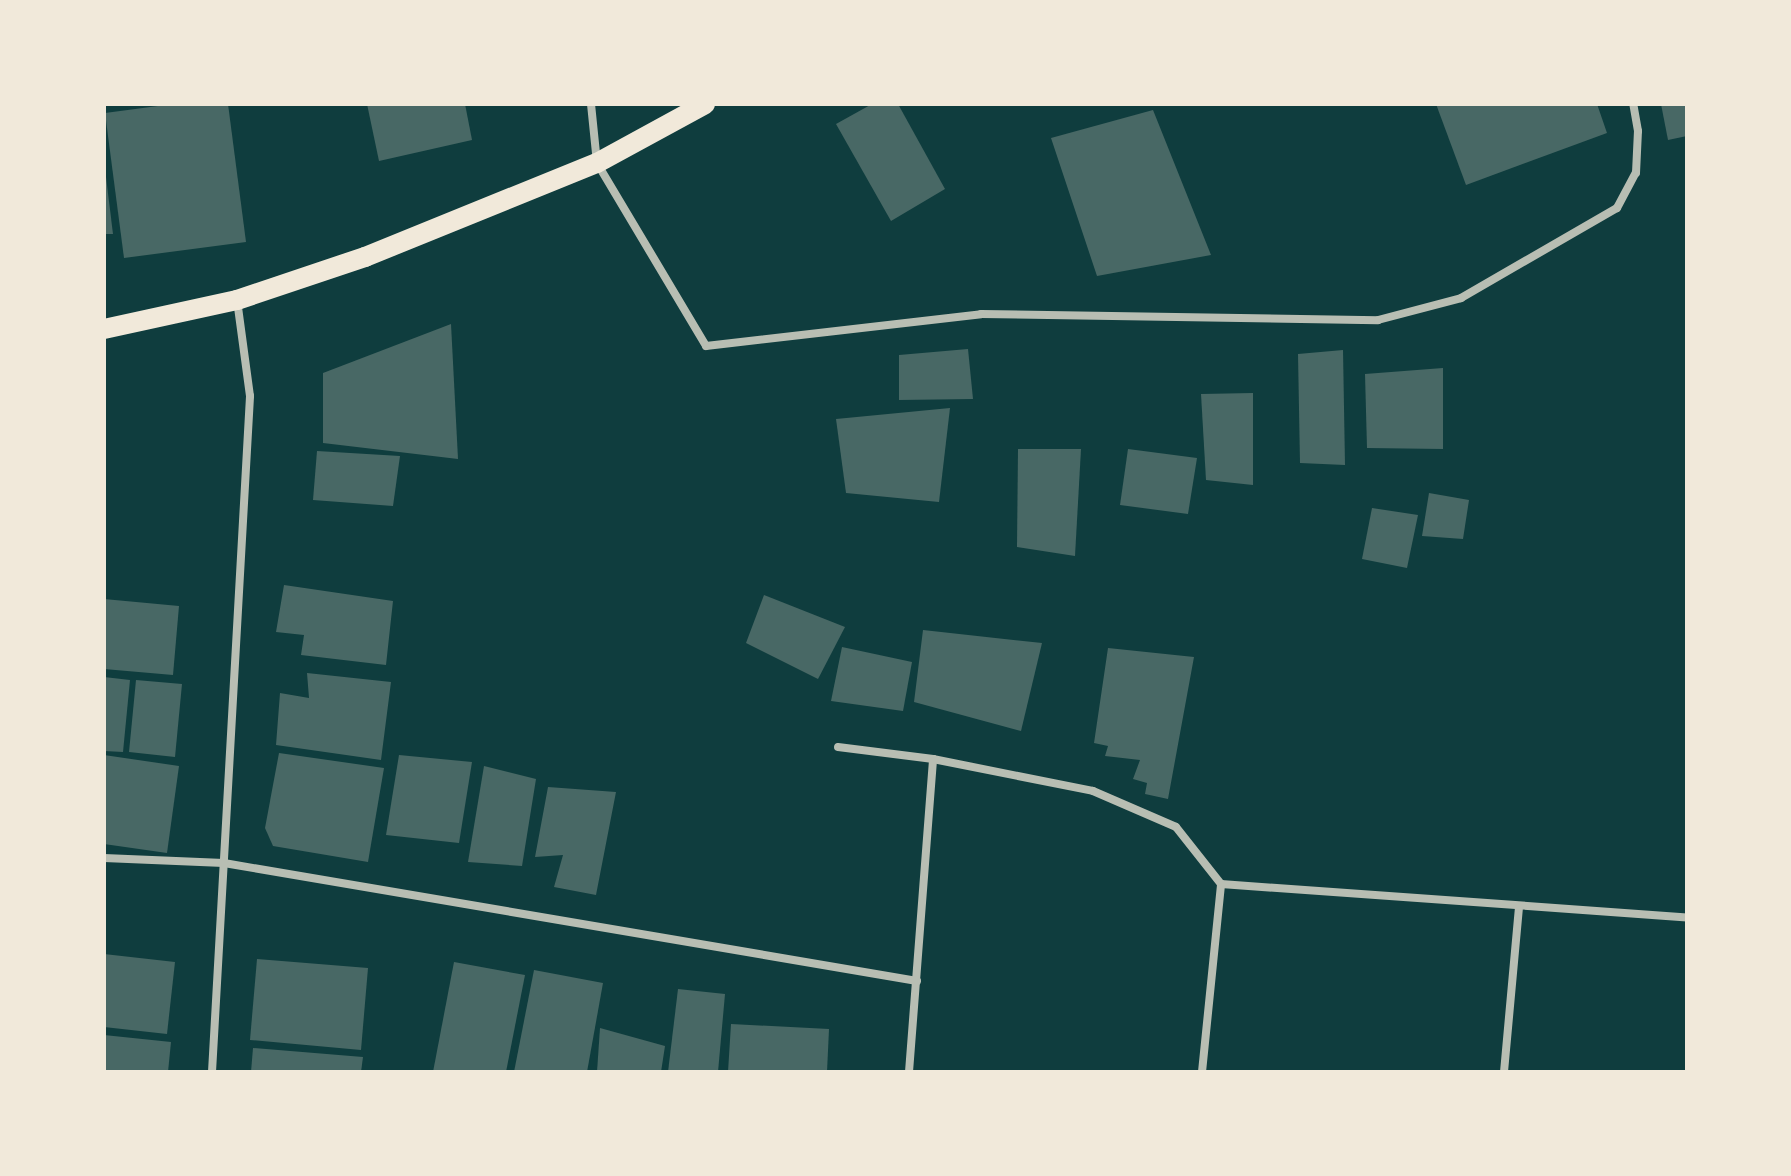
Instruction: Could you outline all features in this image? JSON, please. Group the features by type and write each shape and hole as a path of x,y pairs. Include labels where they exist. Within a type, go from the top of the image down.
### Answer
{"main road":[{"path":"104,329 237,300 365,257 597,163 705,104"}],"street":[{"path":"591,104 597,163 706,346 981,314 1378,320 1461,298 1617,208 1636,173 1638,131 1633,104"},
{"path":"212,1072 250,396 237,300"},
{"path":"838,747 933,759 1093,791 1176,827 1221,884 1202,1072"},
{"path":"909,1072 933,759"},
{"path":"104,858 224,863 917,981"},
{"path":"1221,884 1519,908 1687,917"},
{"path":"1504,1072 1519,908"}],"building":[{"path":"173,104 228,104 246,242 124,258 105,113"},
{"path":"367,104 465,104 472,140 379,161"},
{"path":"872,104 898,104 945,189 891,221 836,124"},
{"path":"1436,104 1597,104 1607,133 1466,185"},
{"path":"1661,104 1687,104 1687,136 1668,140"},
{"path":"1153,110 1211,255 1097,276 1051,138"},
{"path":"106,177 113,234 104,234"},
{"path":"451,324 458,459 323,443 323,373"},
{"path":"968,349 973,399 899,400 899,355"},
{"path":"1343,350 1345,465 1300,463 1298,354"},
{"path":"1443,368 1443,449 1367,448 1365,374"},
{"path":"1253,393 1253,485 1206,480 1201,394"},
{"path":"950,408 939,502 846,493 836,419"},
{"path":"1018,449 1081,449 1075,556 1017,547"},
{"path":"1128,449 1197,458 1188,514 1120,505"},
{"path":"317,451 400,456 393,506 313,500"},
{"path":"1429,493 1469,500 1463,539 1422,536"},
{"path":"1372,508 1418,515 1407,568 1362,559"},
{"path":"284,585 393,601 386,665 301,655 304,635 276,632"},
{"path":"764,595 845,627 818,679 746,643"},
{"path":"104,599 179,606 173,675 104,669"},
{"path":"923,630 1042,643 1021,731 914,702"},
{"path":"842,647 912,662 903,711 831,701"},
{"path":"1108,648 1194,657 1168,799 1145,794 1147,783 1133,779 1140,760 1105,756 1108,746 1094,743"},
{"path":"307,673 391,682 381,760 276,745 280,693 309,698"},
{"path":"104,677 130,680 123,752 104,751"},
{"path":"136,680 182,684 175,757 129,752"},
{"path":"279,753 384,768 368,862 273,846 265,828"},
{"path":"104,755 179,766 167,853 104,844"},
{"path":"399,755 472,762 459,843 386,835"},
{"path":"484,766 536,779 522,866 468,862"},
{"path":"548,787 616,792 596,895 554,887 563,855 535,857"},
{"path":"104,954 175,962 167,1034 104,1027"},
{"path":"257,959 368,968 361,1050 250,1040"},
{"path":"454,962 525,975 506,1072 433,1072"},
{"path":"534,970 603,983 587,1072 514,1072"},
{"path":"678,989 725,994 718,1072 668,1072"},
{"path":"731,1024 829,1029 827,1072 728,1072"},
{"path":"600,1028 665,1046 661,1072 597,1072"},
{"path":"104,1035 171,1042 168,1072 104,1072"},
{"path":"253,1048 363,1057 361,1072 251,1072"}]}
